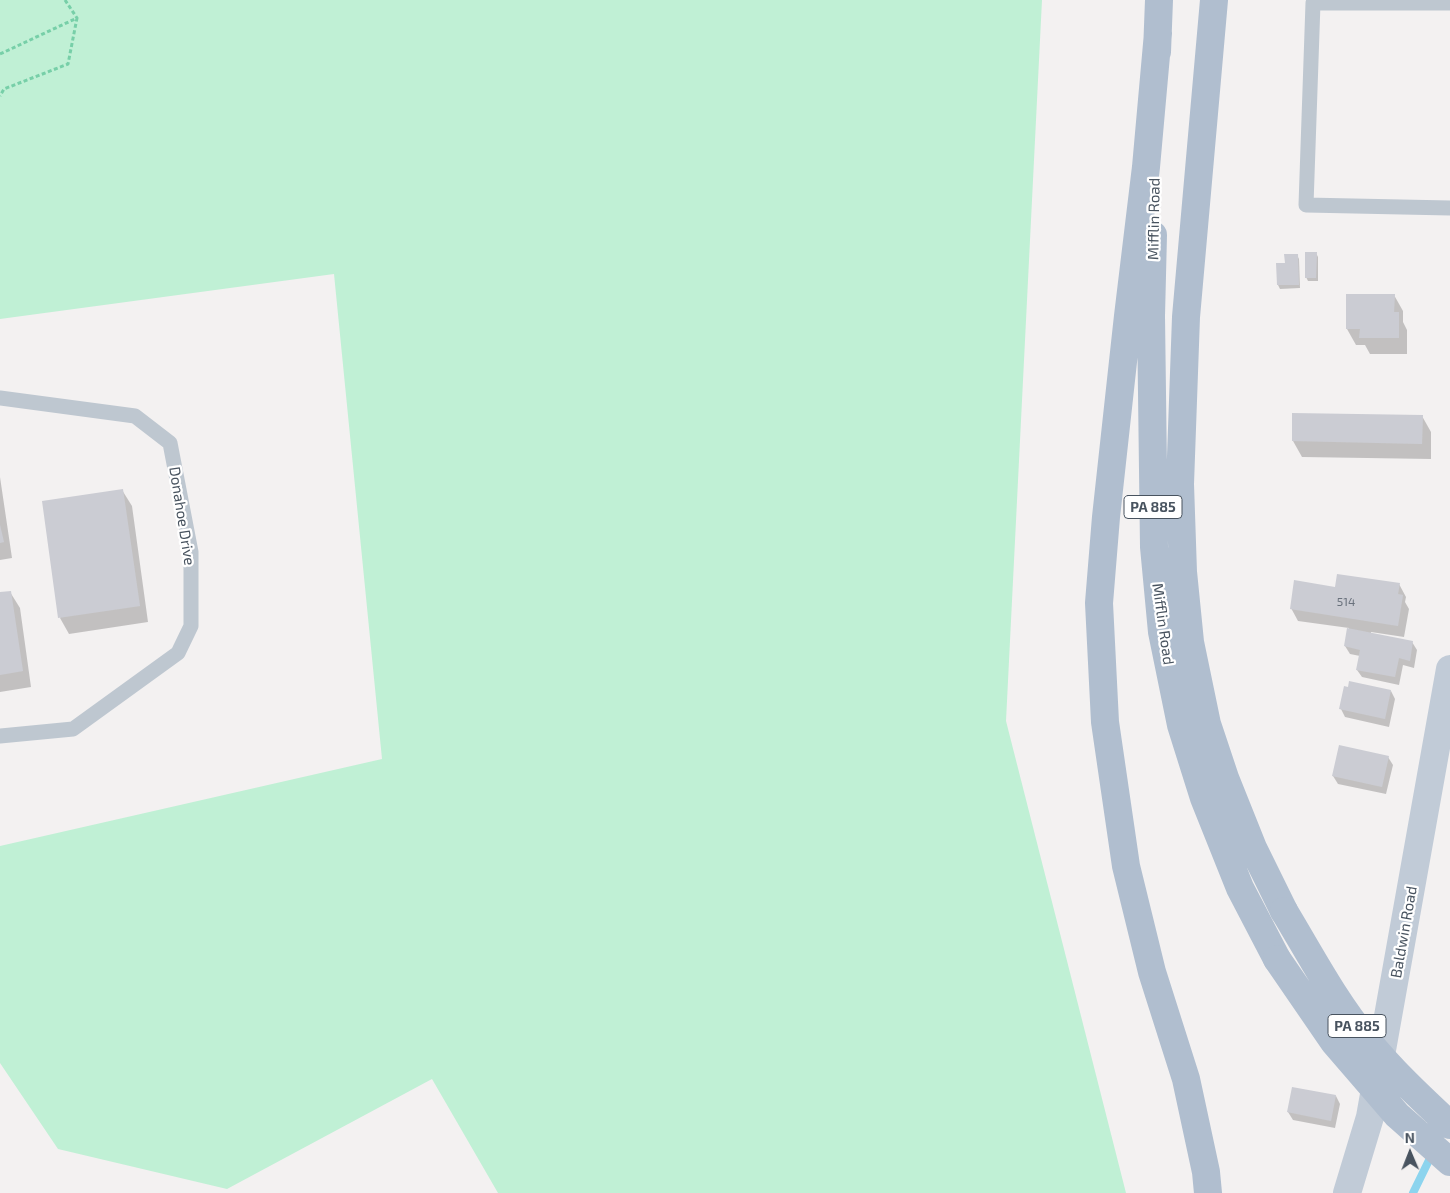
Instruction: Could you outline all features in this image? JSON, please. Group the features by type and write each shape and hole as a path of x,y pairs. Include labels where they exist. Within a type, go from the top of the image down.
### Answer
{"main road":[{"name":"Mifflin Road","path":"1159,0 1152,335 1154,547 1162,632 1181,725 1204,798 1240,888 1277,959 1334,1042 1397,1115 1450,1162"},
{"name":"Mifflin Road","path":"1214,0 1186,317 1180,484 1182,572 1190,642 1207,724 1225,778 1252,848 1284,912 1331,988 1366,1039 1401,1080 1450,1125"},
{"path":"1158,33 1146,167 1106,517 1099,603 1105,722 1126,866 1152,972 1186,1079 1206,1172 1208,1193"},
{"name":"Baldwin Road","path":"1347,1193 1370,1117 1450,669"}],"lane":[{"path":"1450,3 1313,3 1306,205 1450,208"},
{"name":"Donahoe Drive","path":"0,398 135,416 170,442 191,552 191,626 178,653 73,729 0,736"}],"path":[{"path":"0,96 4,89 68,64 77,18 65,0"},
{"path":"0,54 77,18"}],"green space":[{"path":"0,0 1042,0 1006,721 1126,1193 498,1193 432,1079 227,1189 58,1149 0,1063 0,846 382,759 334,274 0,319"}],"building":[{"path":"1305,252 1317,252 1316,278 1305,278"},
{"path":"1284,254 1298,254 1299,285 1277,285 1276,263 1285,263"},
{"path":"1346,294 1395,294 1394,312 1399,312 1399,338 1359,338 1360,329 1346,329"},
{"path":"1292,413 1423,415 1422,444 1292,441"},
{"path":"123,489 140,606 58,618 42,501"},
{"path":"0,525 4,542 0,543"},
{"path":"1337,574 1400,583 1398,594 1403,595 1398,626 1290,609 1294,580 1335,587"},
{"path":"11,591 23,671 0,675 0,592"},
{"path":"1347,628 1413,641 1410,661 1399,658 1395,677 1356,670 1360,650 1344,646"},
{"path":"1349,681 1391,690 1385,719 1339,709 1344,686 1348,687"},
{"path":"1339,745 1389,756 1382,787 1332,776"},
{"path":"1292,1087 1336,1095 1331,1121 1287,1112"}],"waterway":[{"path":"1413,1193 1433,1152"}]}
